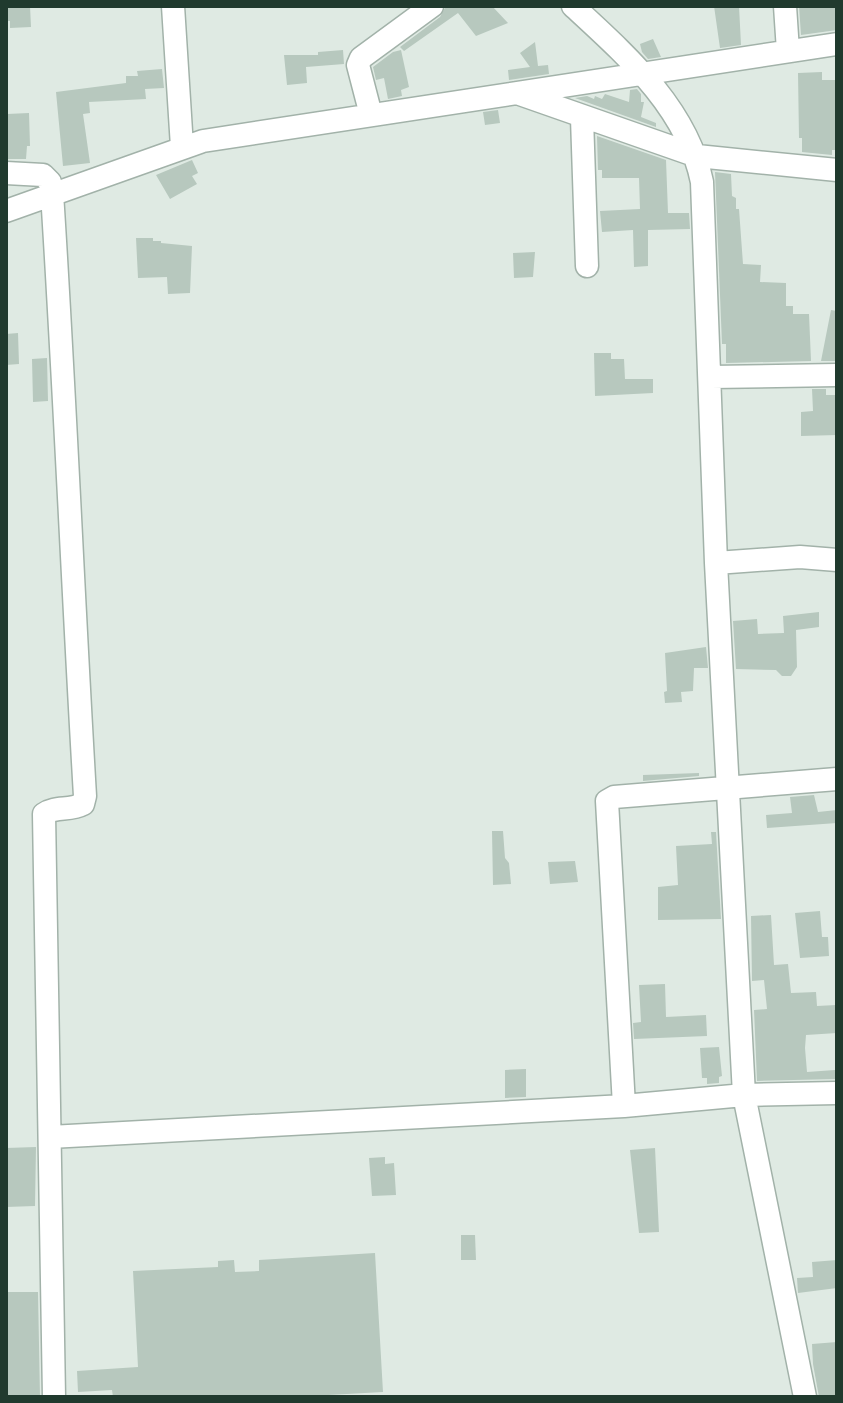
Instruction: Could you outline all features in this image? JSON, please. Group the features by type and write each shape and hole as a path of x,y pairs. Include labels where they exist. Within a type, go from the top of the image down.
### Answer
{"street":[{"path":"173,6 182,147"},
{"path":"371,115 358,65 361,58 432,6"},
{"path":"573,6 646,75 697,156 702,182 716,563 744,1095 805,1397"},
{"path":"785,6 788,51"},
{"path":"6,211 203,141 837,44"},
{"path":"516,93 697,156 837,170"},
{"path":"582,118 587,266"},
{"path":"6,173 43,175 50,182 52,193 85,796 83,804 74,809 50,810 44,814 54,1397"},
{"path":"711,377 837,375"},
{"path":"716,563 800,557 837,560"},
{"path":"624,1106 607,801 614,797 837,779"},
{"path":"50,1137 624,1106 744,1095 837,1093"}],"building":[{"path":"6,6 30,6 31,27 10,28 10,21 6,21"},
{"path":"446,6 492,6 508,23 476,36 458,13 404,51 400,47 440,17"},
{"path":"714,6 739,6 741,45 720,48"},
{"path":"799,6 837,6 837,30 801,35"},
{"path":"653,39 661,57 648,59 640,44"},
{"path":"535,42 538,66 548,65 549,74 509,80 508,70 530,67 520,53"},
{"path":"343,50 344,64 306,67 307,83 287,85 284,55 318,55 318,52"},
{"path":"401,50 409,87 401,90 402,96 388,99 384,78 376,80 373,67 393,52"},
{"path":"162,69 164,88 145,89 146,99 89,102 90,113 83,114 90,163 63,166 56,92 126,83 126,76 138,76 137,71"},
{"path":"822,72 822,80 837,80 837,150 832,150 832,155 802,152 802,138 799,138 798,73"},
{"path":"637,89 641,102 644,102 641,117 656,123 656,127 575,98 587,96 594,99 595,96 602,99 605,94 629,102 630,90"},
{"path":"498,110 500,123 485,125 483,112"},
{"path":"29,113 30,146 27,146 26,159 8,159 7,114"},
{"path":"597,136 666,160 668,213 689,213 690,229 648,230 648,266 634,267 633,230 602,232 600,211 640,209 639,178 602,178 602,170 598,170"},
{"path":"192,160 198,173 192,176 197,184 170,199 156,175"},
{"path":"715,172 731,174 732,196 736,198 736,209 739,209 743,264 761,265 760,282 786,283 786,306 793,306 793,314 809,314 811,361 726,363 726,344 722,344"},
{"path":"136,238 153,238 153,241 161,243 192,246 190,293 168,294 167,277 138,278"},
{"path":"535,252 533,277 514,278 513,253"},
{"path":"831,310 837,311 837,361 821,361"},
{"path":"18,333 19,364 6,365 6,334"},
{"path":"594,353 611,353 611,359 624,359 625,379 653,379 653,393 595,396"},
{"path":"47,358 48,401 33,402 32,359"},
{"path":"812,389 826,389 826,395 837,395 837,435 801,436 801,412 813,411"},
{"path":"819,612 819,627 796,630 797,667 791,676 782,676 776,670 736,669 733,621 757,619 758,634 784,633 783,616"},
{"path":"706,647 708,668 694,668 693,691 681,692 682,702 665,703 665,653"},
{"path":"699,773 699,776 643,781 643,775"},
{"path":"814,795 818,812 837,810 837,823 767,828 766,815 792,813 790,797"},
{"path":"492,831 503,831 511,884 493,885"},
{"path":"711,832 716,832 721,919 658,920 658,887 678,885 676,846 712,844"},
{"path":"575,861 578,882 550,884 548,862"},
{"path":"820,911 822,937 828,937 829,956 800,958 795,913"},
{"path":"771,915 774,965 788,964 791,993 816,992 817,1006 836,1005 837,1033 806,1035 805,1048 807,1072 835,1070 836,1079 757,1081 754,1010 767,1009 764,980 752,981 751,916"},
{"path":"665,984 666,1017 706,1015 707,1036 634,1039 633,1023 641,1022 639,985"},
{"path":"719,1047 722,1076 719,1083 707,1084 707,1078 702,1078 700,1048"},
{"path":"526,1069 526,1097 505,1098 505,1070"},
{"path":"36,1147 35,1206 6,1207 6,1148"},
{"path":"655,1148 659,1232 639,1233 630,1150"},
{"path":"385,1157 385,1164 394,1163 396,1195 372,1196 369,1158"},
{"path":"461,1235 475,1235 476,1260 461,1260"},
{"path":"375,1253 383,1392 292,1397 113,1397 112,1390 78,1392 77,1371 138,1367 133,1271 218,1267 218,1261 234,1260 235,1272 259,1271 259,1260"},
{"path":"837,1260 837,1288 798,1293 797,1278 813,1277 812,1262"},
{"path":"6,1292 38,1292 40,1397 6,1397"},
{"path":"837,1342 837,1397 819,1397 812,1344"}]}
